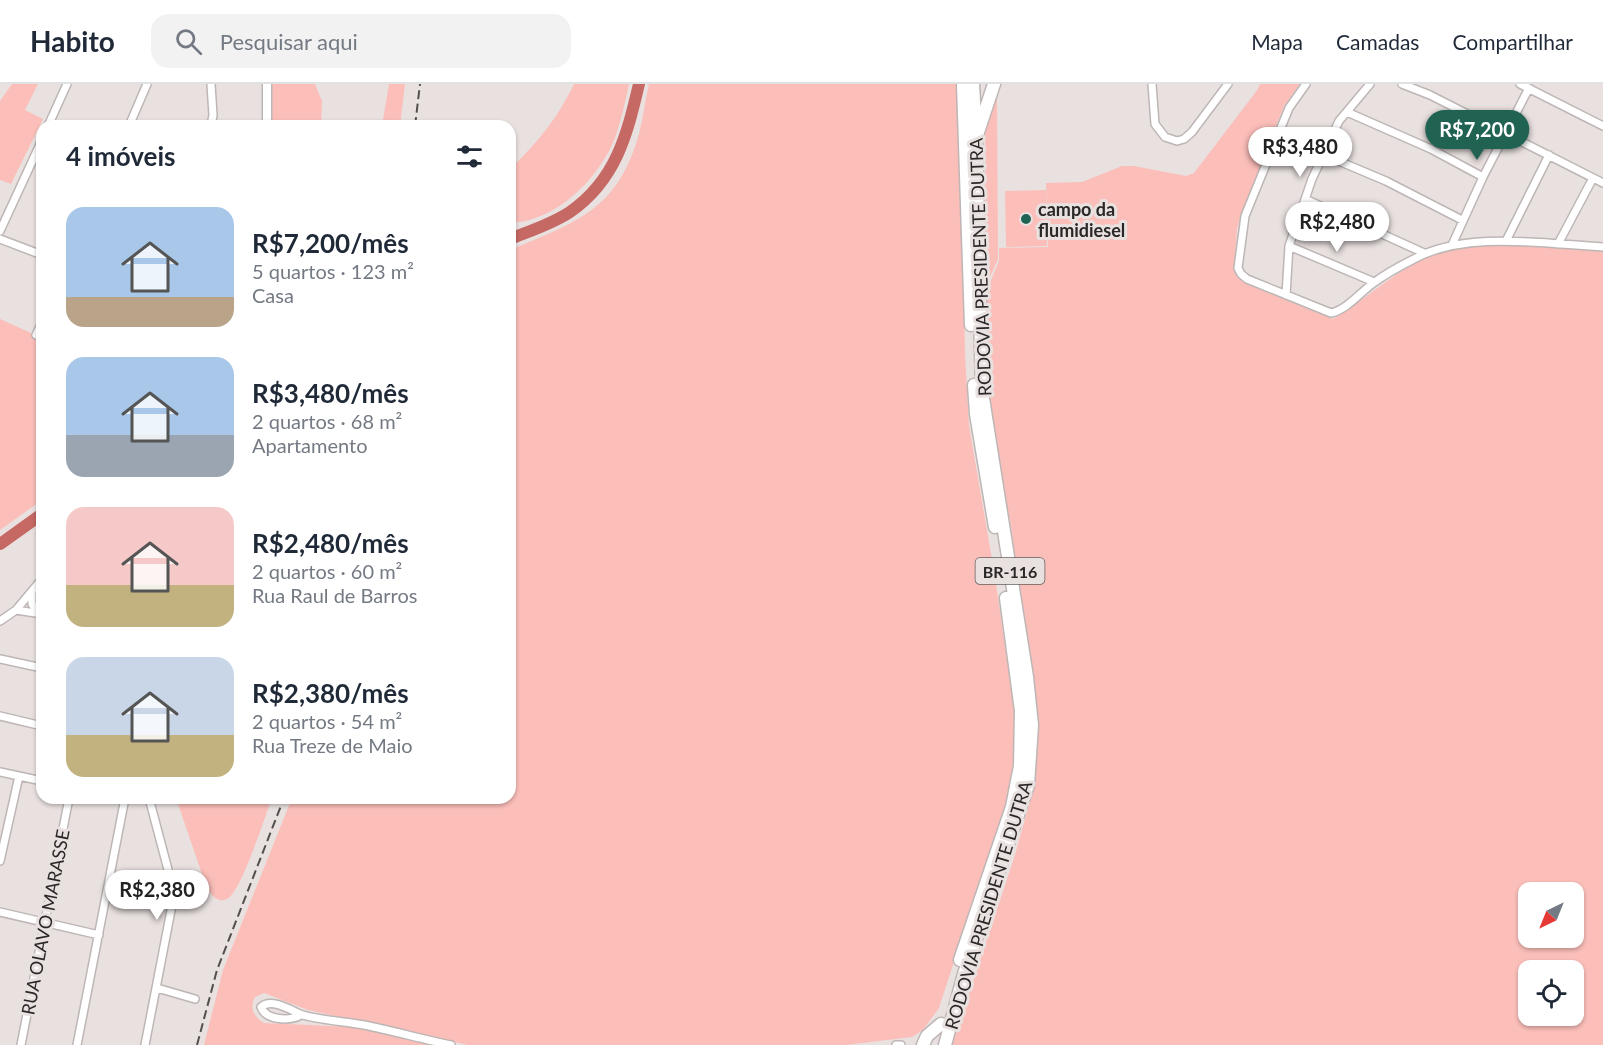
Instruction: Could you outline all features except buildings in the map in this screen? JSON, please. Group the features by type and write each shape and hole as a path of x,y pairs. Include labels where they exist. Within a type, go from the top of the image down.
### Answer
{"highway":[{"name":"RODOVIA PRESIDENTE DUTRA","path":"937,1045 965,944 1012,807 1022,745 1015,658 1001,558 976,414 963,84"},
{"name":"RODOVIA PRESIDENTE DUTRA","path":"945,1045 964,974 1022,804 1031,762 1032,724 1027,677 982,392 973,84"},
{"path":"976,138 994,84"},
{"path":"923,1045 927,1036 941,1024"}],"street":[{"path":"51,120 67,84"},
{"path":"132,120 147,84"},
{"path":"211,84 212,120"},
{"path":"267,84 267,120"},
{"path":"1152,84 1155,124 1165,137 1177,141 1190,134 1228,84"},
{"path":"1306,84 1289,108 1243,224 1238,262 1238,270 1243,277 1324,312 1334,312 1374,282 1424,253 1452,245 1506,242 1603,247"},
{"path":"1286,295 1289,246 1322,154 1336,127 1370,84"},
{"path":"1402,84 1430,95 1603,183"},
{"path":"1520,84 1603,126"},
{"path":"1452,245 1483,177 1529,88"},
{"path":"1347,112 1431,149 1483,177"},
{"path":"0,231 36,153"},
{"path":"1322,154 1386,181 1462,220"},
{"path":"1506,242 1549,155"},
{"path":"1558,244 1593,178"},
{"path":"1305,199 1424,253"},
{"path":"0,239 36,253"},
{"path":"1289,246 1374,282"},
{"path":"0,621 16,610 36,587"},
{"path":"32,592 32,604 36,609"},
{"path":"16,610 36,613"},
{"path":"0,659 36,667"},
{"path":"0,716 36,725"},
{"path":"0,772 36,780"},
{"path":"0,861 18,776"},
{"name":"RUA OLAVO MARASSE","path":"21,1045 68,804"},
{"path":"77,1045 124,804"},
{"path":"146,1045 173,893 151,804"},
{"path":"0,912 99,935"},
{"path":"157,988 195,999"},
{"path":"301,1015 292,1019 284,1019 266,1014 261,1007 266,1004 276,1005 294,1010 301,1015 364,1025 451,1045"},
{"path":"896,1045 901,1045"}],"shaded area":[{"path":"12,84 38,84 25,110 43,119 36,120 36,133 11,184 0,180 0,101"},
{"path":"271,84 315,84 322,101 321,120 272,120"},
{"path":"389,84 405,84 401,120 383,120"},
{"path":"574,84 629,84 615,138 594,174 573,195 550,212 516,222 516,163 546,130"},
{"path":"649,84 956,84 961,147 965,354 969,426 994,571 1015,713 1015,736 1006,802 939,1008 923,1030 912,1037 846,1045 468,1045 308,1010 264,993 255,997 252,1005 255,1015 264,1023 354,1027 434,1045 204,1045 223,970 290,804 516,804 516,247 574,221 606,197 619,181 630,160 639,134"},
{"path":"1260,84 1300,84 1284,106 1241,215 1237,229 1234,271 1242,281 1252,286 1333,319 1412,265 1444,251 1488,245 1603,250 1603,1045 952,1045 1014,858 1036,769 1037,729 1025,630 1011,526 992,432 986,383 987,290 999,261 999,248 1048,247 1046,183 1082,182 1122,166 1134,166 1186,176 1194,173"},
{"path":"997,91 998,259 986,286 985,122"},
{"name":"campo da flumidiesel","path":"1046,190 1047,246 1006,247 1005,191"},
{"path":"0,319 36,335 36,504 0,530"},
{"path":"178,804 270,804 246,869 233,894 227,899 220,900 212,895 206,886"}],"waterway":[{"path":"516,237 570,212 598,186 609,171 624,138 639,84"},
{"path":"0,544 36,518"}],"railway":[{"path":"416,120 420,84"},
{"path":"197,1045 217,970 282,804"}],"place":[{"name":"campo da flumidiesel","path":"1026,219"}]}
